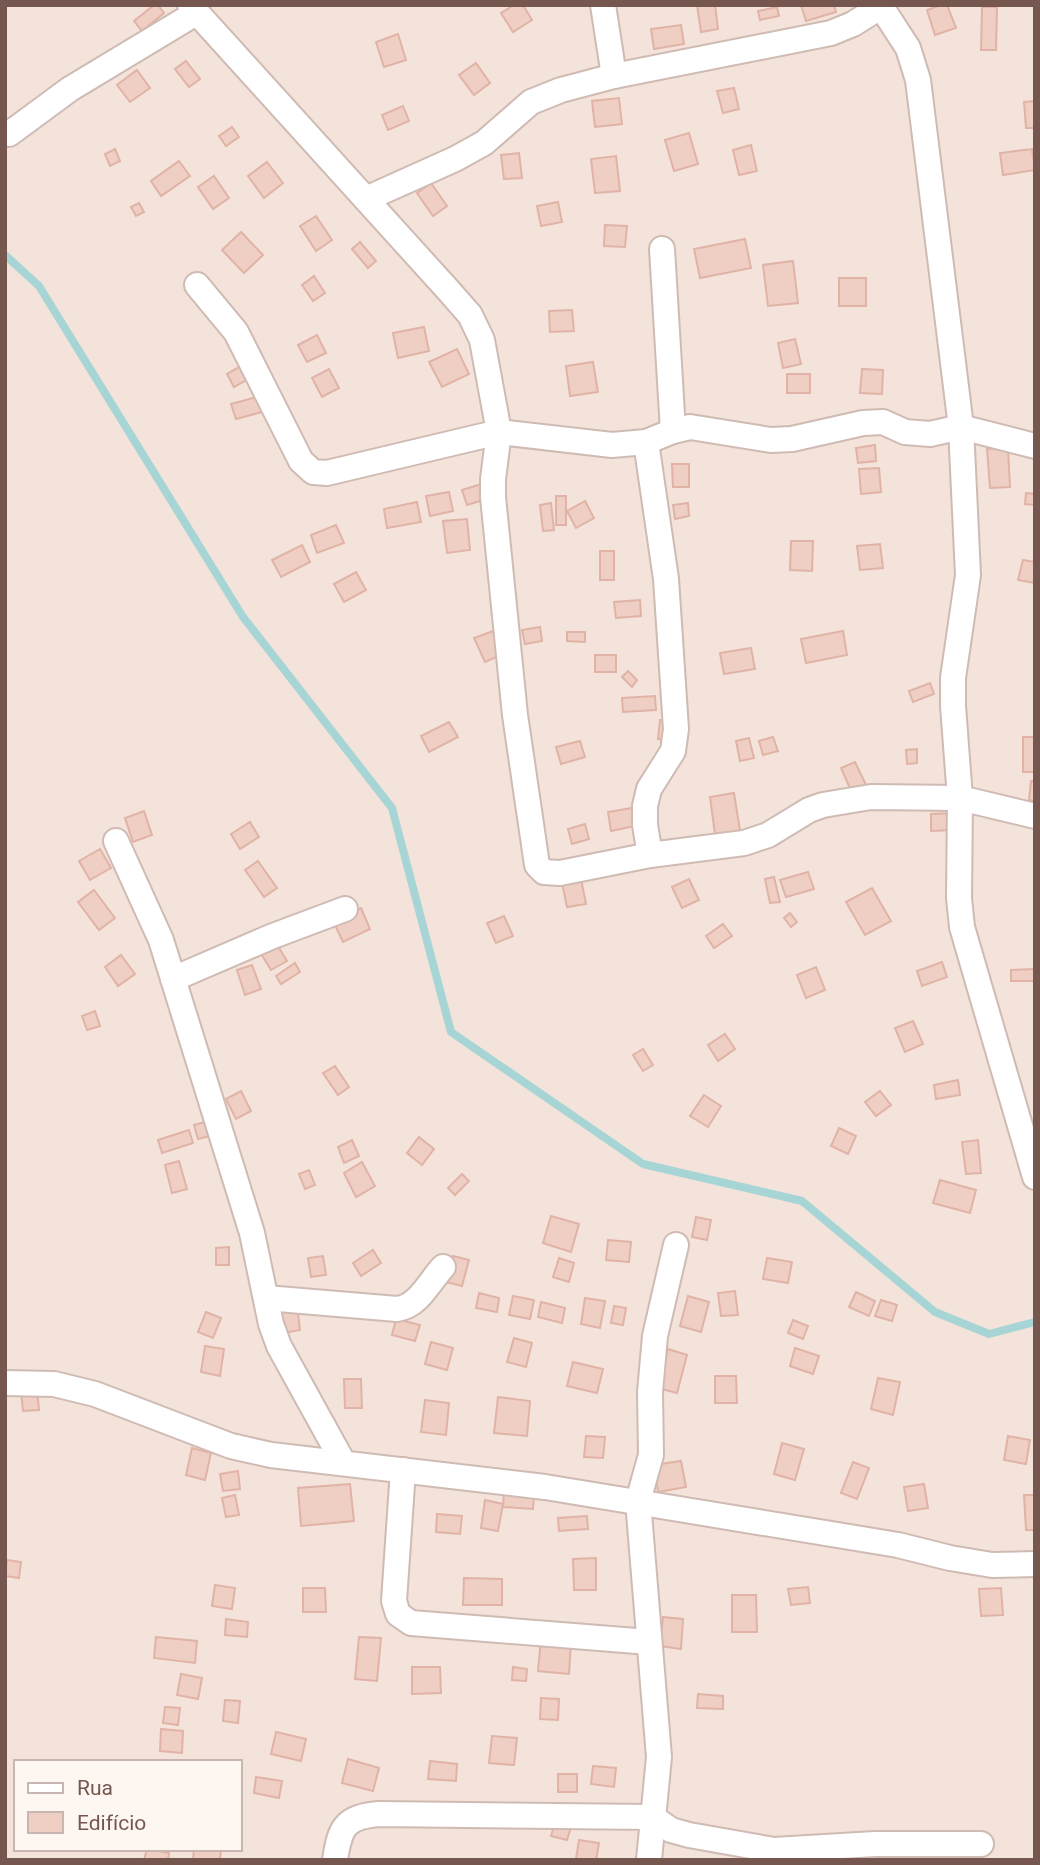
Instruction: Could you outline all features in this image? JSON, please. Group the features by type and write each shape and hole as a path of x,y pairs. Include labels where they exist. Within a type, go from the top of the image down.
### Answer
{"street":[{"path":"603,5 614,76"},
{"path":"366,199 484,143 531,102 561,89 831,33 853,24 880,6 908,48 918,80 961,427 968,575 953,678 953,706 960,797 959,898 962,928 1035,1177"},
{"path":"9,134 70,89 193,9 470,315 482,340 499,432 493,497 515,715 537,864 544,872 559,873 650,855 744,843 768,835 809,810 872,797 960,797 1035,816"},
{"path":"662,249 673,431"},
{"path":"197,285 236,332 301,460 313,472 327,473 499,432 612,445 646,442 690,427 771,440 792,439 863,423 883,422 905,432 930,434 961,427 1035,446"},
{"path":"646,442 666,579 676,729 673,751 649,789 645,806 650,855"},
{"path":"116,841 161,940 252,1233 271,1324 279,1346 343,1462"},
{"path":"173,979 273,936 345,909"},
{"path":"649,1860 659,1756 638,1501 651,1455 650,1392 656,1336 676,1245"},
{"path":"266,1298 407,1308 443,1267"},
{"path":"5,1383 54,1384 95,1394 231,1446 271,1455 545,1486 898,1545 992,1565 1035,1564"},
{"path":"403,1470 394,1601 398,1614 411,1623 649,1642"},
{"path":"335,1860 339,1833 346,1824 363,1815 652,1817 671,1830 689,1835 774,1850 875,1844 981,1844"}],"shaded area":[{"path":"5,5 1035,5 1035,1860 5,1860"}],"building":[{"path":"154,5 158,5 164,13 142,31 134,21"},
{"path":"514,5 523,5 532,20 513,32 501,13"},
{"path":"697,5 715,5 718,29 701,32"},
{"path":"801,5 834,5 836,12 806,21"},
{"path":"947,5 956,28 935,35 927,10"},
{"path":"777,7 779,16 760,20 758,11"},
{"path":"982,7 997,7 996,50 981,50"},
{"path":"681,25 684,44 654,49 651,29"},
{"path":"398,34 406,60 384,67 376,42"},
{"path":"186,61 200,79 189,87 175,69"},
{"path":"476,63 490,83 474,95 459,75"},
{"path":"137,70 150,88 130,102 117,85"},
{"path":"734,88 739,109 723,113 717,91"},
{"path":"619,98 622,124 595,127 592,101"},
{"path":"1035,101 1035,128 1026,128 1024,102"},
{"path":"403,106 409,121 388,130 382,115"},
{"path":"232,127 239,137 226,146 219,136"},
{"path":"689,133 698,164 674,171 665,140"},
{"path":"751,145 757,171 739,175 733,150"},
{"path":"115,149 120,161 110,166 105,154"},
{"path":"1032,149 1035,170 1003,175 1000,153"},
{"path":"519,153 522,178 504,179 501,155"},
{"path":"616,156 620,191 595,193 591,159"},
{"path":"179,161 190,176 161,196 151,181"},
{"path":"267,162 283,183 264,198 248,176"},
{"path":"214,176 229,198 213,209 198,187"},
{"path":"431,183 447,206 433,216 417,193"},
{"path":"558,202 562,222 541,226 537,206"},
{"path":"139,203 144,212 136,216 131,207"},
{"path":"316,216 332,240 316,251 300,226"},
{"path":"605,225 627,226 625,247 604,246"},
{"path":"241,232 263,255 244,273 222,250"},
{"path":"745,239 751,268 700,278 694,249"},
{"path":"360,242 376,261 368,268 352,249"},
{"path":"793,261 798,303 768,306 763,265"},
{"path":"314,276 325,293 313,301 302,285"},
{"path":"839,278 866,278 866,306 839,306"},
{"path":"572,310 574,331 550,332 549,311"},
{"path":"424,327 429,351 398,358 393,333"},
{"path":"317,335 326,353 307,362 298,345"},
{"path":"795,339 801,364 783,368 778,343"},
{"path":"457,349 469,374 442,387 429,362"},
{"path":"593,362 598,392 570,396 566,366"},
{"path":"241,366 248,379 234,387 227,374"},
{"path":"329,369 339,388 322,397 312,378"},
{"path":"862,369 883,370 882,394 860,393"},
{"path":"787,374 810,374 810,393 787,393"},
{"path":"257,397 262,412 236,419 231,404"},
{"path":"875,445 876,461 858,463 856,448"},
{"path":"1008,448 1010,487 990,488 987,449"},
{"path":"672,464 689,464 689,487 673,487"},
{"path":"879,468 881,492 861,494 859,469"},
{"path":"485,483 490,498 467,505 462,490"},
{"path":"449,492 453,511 430,516 426,496"},
{"path":"1026,493 1035,494 1035,505 1025,504"},
{"path":"556,496 566,496 566,525 556,525"},
{"path":"585,501 594,518 576,528 567,511"},
{"path":"417,502 421,522 387,528 384,509"},
{"path":"551,503 554,530 543,531 540,505"},
{"path":"688,503 689,516 675,519 673,505"},
{"path":"467,519 470,550 447,553 443,521"},
{"path":"336,525 344,543 317,553 311,535"},
{"path":"791,541 813,541 812,571 790,570"},
{"path":"880,544 883,568 860,570 857,546"},
{"path":"302,545 310,562 281,577 272,560"},
{"path":"600,551 614,551 614,580 600,580"},
{"path":"1023,560 1035,562 1035,583 1018,580"},
{"path":"356,572 366,590 344,602 334,584"},
{"path":"640,600 641,616 616,618 614,602"},
{"path":"540,627 542,641 525,644 522,630"},
{"path":"493,631 503,654 485,662 474,638"},
{"path":"843,631 847,655 806,663 801,639"},
{"path":"567,632 585,632 585,642 567,641"},
{"path":"751,648 755,669 724,674 720,653"},
{"path":"595,655 616,655 616,672 595,672"},
{"path":"628,671 637,680 632,687 622,677"},
{"path":"930,683 934,694 913,702 909,691"},
{"path":"655,696 656,710 623,712 622,698"},
{"path":"660,720 671,721 670,740 658,739"},
{"path":"449,722 458,737 429,752 421,736"},
{"path":"773,737 778,751 763,755 759,741"},
{"path":"1023,737 1035,737 1035,772 1023,772"},
{"path":"749,738 754,758 740,761 736,741"},
{"path":"580,741 585,757 561,764 556,747"},
{"path":"917,749 917,763 907,764 906,750"},
{"path":"855,762 867,787 852,793 841,768"},
{"path":"1031,781 1035,781 1035,801 1029,800"},
{"path":"734,793 740,831 715,834 710,797"},
{"path":"632,808 635,826 611,831 608,812"},
{"path":"144,811 152,835 133,842 125,818"},
{"path":"954,813 954,830 931,831 931,814"},
{"path":"250,822 259,837 240,849 231,834"},
{"path":"585,824 589,839 572,844 568,829"},
{"path":"100,849 111,868 90,880 79,861"},
{"path":"258,861 277,888 264,897 245,870"},
{"path":"808,872 814,889 786,897 780,880"},
{"path":"774,877 780,902 770,903 765,879"},
{"path":"581,879 586,904 567,907 562,883"},
{"path":"689,879 699,900 682,908 672,887"},
{"path":"872,888 891,921 865,935 846,902"},
{"path":"94,890 115,918 99,930 78,902"},
{"path":"361,908 370,929 343,942 333,921"},
{"path":"790,913 797,922 791,927 784,918"},
{"path":"504,916 513,936 496,943 487,923"},
{"path":"723,924 732,936 714,948 706,936"},
{"path":"276,943 287,961 271,970 260,952"},
{"path":"121,955 135,974 118,986 105,967"},
{"path":"942,962 947,977 922,986 917,971"},
{"path":"295,963 300,972 281,984 276,976"},
{"path":"252,965 261,989 245,995 237,970"},
{"path":"816,967 825,990 806,998 797,975"},
{"path":"1035,969 1035,981 1011,981 1011,970"},
{"path":"95,1011 100,1026 87,1030 82,1016"},
{"path":"913,1021 923,1044 905,1052 895,1028"},
{"path":"725,1034 735,1049 718,1061 708,1045"},
{"path":"643,1049 653,1065 643,1071 633,1055"},
{"path":"335,1066 349,1087 338,1095 323,1073"},
{"path":"958,1080 960,1095 936,1099 934,1085"},
{"path":"241,1091 251,1111 236,1119 226,1099"},
{"path":"880,1091 891,1105 876,1116 865,1102"},
{"path":"704,1095 721,1106 708,1127 690,1116"},
{"path":"209,1121 214,1135 198,1139 194,1125"},
{"path":"839,1128 856,1136 848,1154 831,1146"},
{"path":"189,1130 193,1143 162,1153 158,1140"},
{"path":"419,1137 434,1149 422,1165 407,1153"},
{"path":"352,1140 359,1156 344,1163 338,1147"},
{"path":"978,1140 981,1173 966,1174 962,1142"},
{"path":"179,1161 187,1189 172,1193 165,1165"},
{"path":"362,1162 375,1186 356,1197 344,1173"},
{"path":"309,1170 315,1185 305,1189 299,1174"},
{"path":"462,1174 469,1181 455,1195 448,1188"},
{"path":"940,1180 976,1190 970,1213 933,1203"},
{"path":"551,1216 579,1224 571,1252 543,1243"},
{"path":"696,1217 711,1220 707,1240 692,1237"},
{"path":"608,1240 631,1242 629,1262 606,1260"},
{"path":"229,1247 229,1265 216,1265 216,1248"},
{"path":"373,1250 381,1263 361,1276 353,1263"},
{"path":"323,1256 326,1275 311,1277 308,1258"},
{"path":"453,1256 469,1260 462,1286 446,1282"},
{"path":"559,1258 574,1263 569,1282 553,1277"},
{"path":"767,1258 792,1262 788,1283 763,1279"},
{"path":"735,1291 738,1315 721,1316 718,1293"},
{"path":"856,1292 875,1301 869,1316 849,1307"},
{"path":"479,1293 499,1298 497,1312 476,1308"},
{"path":"513,1296 534,1300 530,1319 509,1315"},
{"path":"688,1296 709,1302 701,1332 680,1326"},
{"path":"585,1298 605,1301 600,1328 581,1324"},
{"path":"881,1300 897,1305 892,1321 875,1316"},
{"path":"541,1302 565,1308 562,1323 538,1317"},
{"path":"297,1306 300,1330 283,1333 279,1309"},
{"path":"614,1306 626,1308 623,1325 611,1323"},
{"path":"206,1312 221,1318 213,1338 198,1332"},
{"path":"396,1319 420,1325 415,1341 392,1335"},
{"path":"793,1320 808,1326 803,1339 788,1333"},
{"path":"514,1338 532,1343 526,1367 507,1362"},
{"path":"431,1342 453,1348 447,1370 425,1364"},
{"path":"205,1346 224,1349 220,1376 201,1372"},
{"path":"795,1348 819,1356 813,1374 790,1366"},
{"path":"668,1349 687,1355 677,1393 658,1388"},
{"path":"573,1362 603,1369 597,1393 567,1386"},
{"path":"715,1376 736,1376 737,1403 715,1403"},
{"path":"878,1378 900,1382 893,1415 871,1409"},
{"path":"344,1379 361,1379 362,1408 345,1408"},
{"path":"37,1390 39,1410 23,1411 21,1392"},
{"path":"498,1397 530,1401 527,1436 494,1433"},
{"path":"425,1400 449,1403 446,1435 421,1432"},
{"path":"586,1436 605,1437 603,1458 584,1457"},
{"path":"1008,1436 1030,1440 1026,1464 1004,1460"},
{"path":"782,1443 804,1449 795,1480 774,1474"},
{"path":"192,1448 211,1453 205,1480 186,1475"},
{"path":"681,1461 686,1487 658,1492 654,1465"},
{"path":"853,1462 869,1468 857,1499 841,1493"},
{"path":"238,1471 240,1489 223,1491 220,1474"},
{"path":"350,1484 354,1521 301,1526 298,1488"},
{"path":"924,1484 928,1508 908,1511 904,1487"},
{"path":"504,1492 534,1495 533,1509 503,1507"},
{"path":"235,1495 239,1515 226,1517 222,1498"},
{"path":"1024,1495 1035,1495 1035,1530 1026,1530"},
{"path":"485,1500 503,1504 498,1531 481,1528"},
{"path":"437,1514 462,1516 460,1534 436,1532"},
{"path":"587,1516 588,1529 559,1531 558,1518"},
{"path":"596,1558 596,1590 574,1590 573,1559"},
{"path":"7,1560 21,1562 19,1578 5,1576"},
{"path":"464,1578 502,1579 502,1605 463,1605"},
{"path":"215,1585 235,1588 232,1609 212,1606"},
{"path":"808,1587 810,1603 791,1605 788,1589"},
{"path":"303,1588 325,1588 326,1612 303,1612"},
{"path":"1001,1588 1003,1615 981,1616 979,1589"},
{"path":"732,1595 756,1595 757,1632 732,1632"},
{"path":"663,1617 683,1619 681,1649 660,1646"},
{"path":"226,1619 248,1622 247,1637 225,1635"},
{"path":"156,1637 197,1641 195,1663 154,1658"},
{"path":"359,1637 381,1638 377,1681 355,1679"},
{"path":"541,1639 571,1642 569,1674 538,1671"},
{"path":"412,1667 440,1667 441,1693 412,1694"},
{"path":"513,1667 527,1669 526,1681 512,1680"},
{"path":"181,1674 202,1678 198,1699 177,1695"},
{"path":"698,1694 723,1696 723,1709 697,1708"},
{"path":"541,1698 559,1699 558,1720 540,1719"},
{"path":"225,1700 240,1701 238,1723 223,1721"},
{"path":"165,1707 180,1708 178,1725 163,1723"},
{"path":"161,1729 183,1731 182,1753 160,1751"},
{"path":"276,1732 306,1739 301,1761 271,1754"},
{"path":"492,1736 517,1738 514,1765 489,1763"},
{"path":"348,1759 379,1768 373,1791 342,1783"},
{"path":"430,1761 457,1764 456,1781 428,1779"},
{"path":"593,1766 616,1768 614,1787 591,1784"},
{"path":"558,1774 577,1774 577,1792 558,1792"},
{"path":"256,1777 282,1781 279,1798 254,1793"},
{"path":"555,1823 571,1827 567,1840 551,1836"},
{"path":"579,1840 599,1843 596,1860 576,1859"},
{"path":"146,1851 169,1853 168,1860 144,1860"},
{"path":"194,1851 221,1851 220,1860 193,1860"}],"waterway":[{"path":"5,255 39,286 243,617 392,808 451,1032 643,1164 802,1201 935,1312 989,1334 1035,1322"}]}
